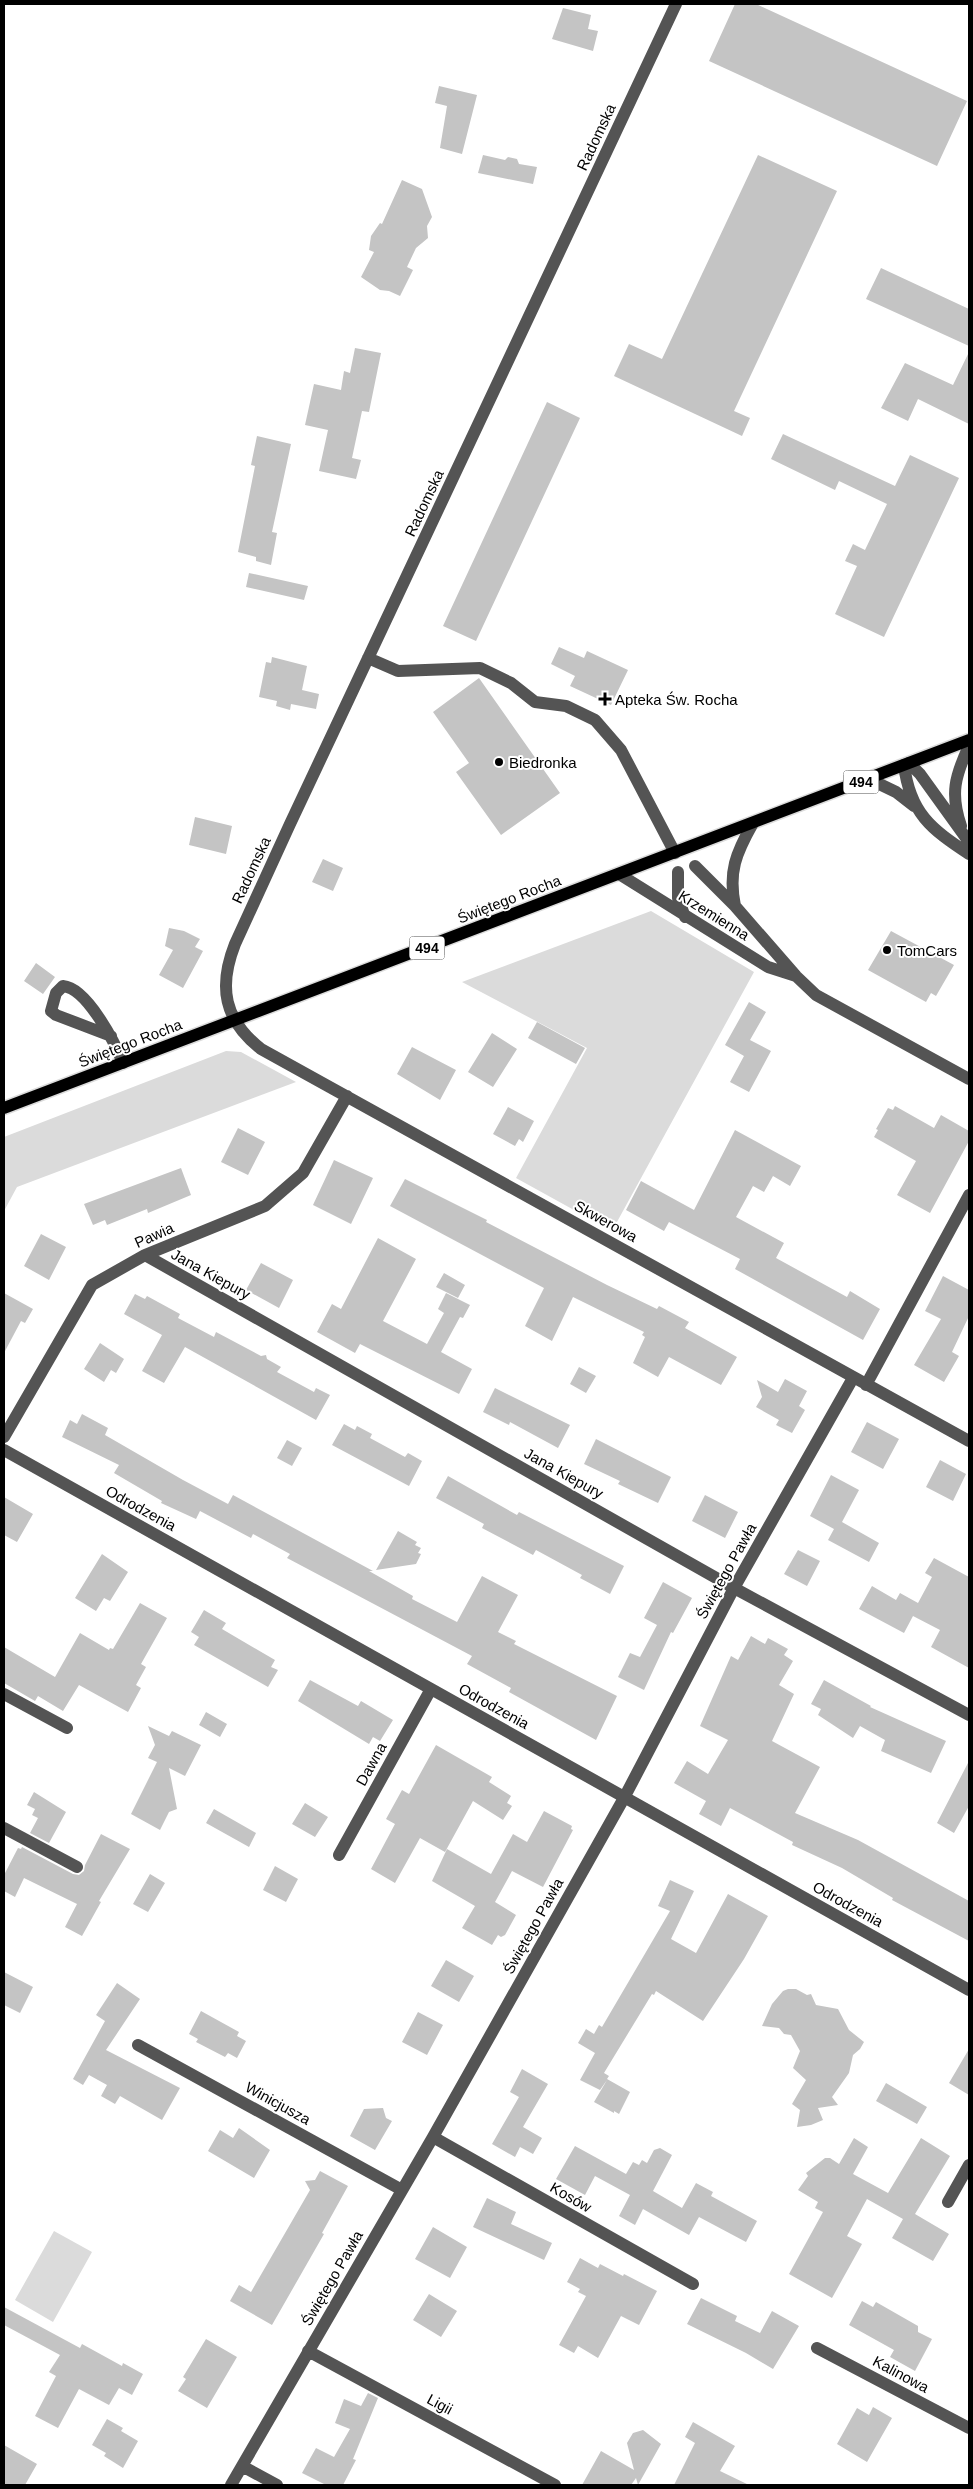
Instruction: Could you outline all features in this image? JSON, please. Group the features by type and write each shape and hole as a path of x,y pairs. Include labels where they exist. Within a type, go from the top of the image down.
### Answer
{"main road":[{"name":"Świętego Rocha","path":"4,1108 753,824 969,740"}],"street":[{"name":"Radomska","path":"234,1021 225,984 227,964 368,658 676,4"},
{"path":"368,658 398,671 480,668 511,683 535,702 566,706 595,720 621,750 675,853"},
{"path":"966,839 958,817 954,792 956,779 969,746"},
{"path":"907,764 909,793 914,806"},
{"path":"907,764 920,774 966,839"},
{"path":"869,779 896,792 914,806 940,833 969,854"},
{"name":"Krzemienna","path":"753,824 740,846 733,866 731,887 735,906 796,976 816,995 969,1079"},
{"path":"696,866 735,906"},
{"path":"678,872 678,898 685,917"},
{"name":"Krzemienna","path":"619,874 685,917 768,967 796,976"},
{"path":"111,1036 56,1015 51,1011 56,993 63,986 69,987 102,1020 111,1036 123,1063"},
{"name":"Skwerowa","path":"234,1021 246,1037 261,1049 969,1442"},
{"name":"Pawia","path":"4,1437 92,1285 145,1255 265,1206 303,1173 347,1096"},
{"path":"866,1385 969,1195"},
{"name":"Jana Kiepury","path":"145,1255 734,1588 969,1715"},
{"name":"Świętego Pawła","path":"231,2485 433,2137 624,1798 734,1588 853,1378"},
{"name":"Odrodzenia","path":"4,1450 969,1990"},
{"name":"Dawna","path":"339,1855 431,1690"},
{"path":"4,1694 67,1728"},
{"path":"4,1828 77,1867"},
{"name":"Winicjusza","path":"138,2045 402,2190"},
{"name":"Kosów","path":"433,2137 693,2284"},
{"path":"948,2202 969,2165"},
{"name":"Kalinowa","path":"817,2348 969,2428"},
{"name":"Ligii","path":"308,2352 556,2485"},
{"path":"242,2466 277,2485"}],"shaded area":[{"path":"651,911 754,972 612,1231 516,1178 587,1048 462,982"},
{"path":"226,1051 241,1052 296,1082 17,1187 4,1211 4,1137"},
{"path":"54,2231 92,2252 53,2322 15,2300"}],"building":[{"path":"735,4 756,4 967,101 937,166 709,61"},
{"path":"563,8 591,15 588,29 598,31 593,51 552,39"},
{"path":"439,86 477,95 462,154 440,148 447,106 435,103"},
{"path":"483,155 505,160 508,157 517,159 519,164 537,167 533,184 478,173"},
{"path":"758,155 837,191 734,411 750,418 742,436 614,376 629,344 662,359"},
{"path":"402,180 422,189 432,217 427,226 428,238 416,248 407,267 413,270 400,296 389,291 380,290 361,277 374,252 369,250 371,236 380,223 382,224"},
{"path":"881,268 969,309 969,346 866,299"},
{"path":"355,348 381,353 369,412 362,411 352,458 361,460 356,479 319,471 328,430 305,425 314,384 341,390 344,371 350,373"},
{"path":"969,352 969,424 918,399 908,421 881,408 905,363 953,385"},
{"path":"547,402 580,418 476,641 443,626"},
{"path":"783,434 895,486 910,455 959,478 884,637 835,614 857,566 845,561 853,544 865,550 887,504 839,481 835,490 771,459"},
{"path":"257,436 291,444 272,532 277,533 271,565 256,561 256,557 238,552 255,466 251,465"},
{"path":"249,573 308,586 304,600 246,587"},
{"path":"559,647 584,658 587,651 628,670 611,705 570,686 575,676 551,664"},
{"path":"272,657 307,666 302,690 319,694 316,709 291,704 290,710 276,706 277,701 259,697 266,662 271,663"},
{"path":"479,678 560,793 501,835 456,772 469,763 433,712"},
{"path":"195,817 232,826 226,854 189,845"},
{"path":"323,859 343,868 333,891 312,882"},
{"path":"169,928 184,931 200,939 195,947 203,951 183,988 159,975 173,950 165,946"},
{"path":"891,931 954,965 936,996 931,993 926,1002 868,970"},
{"path":"36,963 55,977 43,994 24,981"},
{"path":"749,1002 766,1012 750,1040 771,1051 749,1092 730,1082 744,1056 725,1045"},
{"path":"537,1022 585,1048 576,1064 528,1038"},
{"path":"492,1033 517,1049 493,1087 468,1072"},
{"path":"412,1047 456,1070 440,1100 397,1074"},
{"path":"895,1106 934,1128 941,1115 969,1131 969,1141 930,1213 897,1195 916,1161 874,1137 878,1130 876,1129 888,1108 893,1110"},
{"path":"508,1107 534,1121 523,1142 519,1139 515,1146 493,1134"},
{"path":"238,1128 265,1142 248,1175 221,1162"},
{"path":"735,1130 801,1166 790,1186 773,1176 764,1192 753,1186 736,1217 784,1243 776,1258 847,1297 850,1291 880,1309 863,1340 735,1269 740,1259 669,1222 664,1231 626,1210 641,1181 694,1210"},
{"path":"334,1160 373,1178 351,1224 313,1205"},
{"path":"181,1168 191,1195 148,1213 147,1209 107,1225 105,1220 93,1225 84,1204"},
{"path":"405,1179 487,1220 486,1222 607,1285 657,1309 659,1306 689,1322 685,1328 737,1357 721,1385 669,1357 658,1377 633,1363 645,1337 642,1335 644,1332 573,1297 552,1341 525,1326 544,1288 390,1206"},
{"path":"41,1234 66,1247 49,1280 24,1266"},
{"path":"378,1238 416,1259 383,1321 427,1344 444,1313 438,1309 446,1293 470,1305 463,1318 460,1317 441,1352 472,1369 459,1394 360,1344 355,1353 317,1332 332,1304 341,1309"},
{"path":"261,1263 293,1280 279,1308 246,1290"},
{"path":"444,1273 465,1285 458,1298 436,1287"},
{"path":"943,1276 969,1290 969,1316 952,1352 959,1356 944,1382 914,1365 941,1319 925,1311"},
{"path":"4,1293 33,1309 25,1323 21,1321 4,1353"},
{"path":"135,1294 145,1299 147,1296 180,1314 178,1318 214,1337 216,1332 261,1356 266,1355 267,1359 281,1367 277,1372 314,1392 316,1388 330,1395 316,1420 185,1347 164,1383 142,1371 162,1335 124,1314"},
{"path":"100,1343 124,1359 116,1373 111,1370 104,1382 84,1369"},
{"path":"579,1367 596,1376 586,1393 570,1384"},
{"path":"785,1379 807,1391 799,1406 805,1410 792,1433 776,1425 779,1420 756,1407 762,1397 757,1380 778,1392"},
{"path":"495,1388 570,1425 558,1448 510,1422 509,1425 483,1412"},
{"path":"82,1414 108,1428 105,1435 183,1480 228,1504 233,1495 373,1571 369,1571 413,1596 412,1599 457,1622 482,1576 518,1595 498,1632 516,1641 514,1644 617,1696 596,1740 509,1692 511,1688 467,1664 472,1656 287,1558 290,1554 253,1534 251,1538 200,1511 196,1519 161,1503 162,1501 114,1473 119,1465 62,1437 70,1420 77,1424"},
{"path":"867,1422 899,1439 883,1469 851,1452"},
{"path":"344,1424 355,1430 357,1426 372,1434 370,1438 405,1457 408,1453 422,1461 409,1486 332,1445"},
{"path":"596,1439 671,1477 658,1503 618,1484 620,1481 584,1464"},
{"path":"287,1440 302,1448 292,1466 277,1458"},
{"path":"940,1460 966,1474 953,1501 926,1487"},
{"path":"831,1475 859,1490 842,1522 879,1543 869,1562 828,1540 834,1529 810,1516"},
{"path":"448,1476 517,1515 519,1512 624,1566 610,1594 580,1578 582,1575 536,1550 533,1555 482,1528 484,1524 436,1498"},
{"path":"705,1495 738,1512 725,1538 692,1521"},
{"path":"4,1497 33,1514 17,1542 4,1535"},
{"path":"398,1531 417,1542 415,1545 421,1548 418,1553 421,1554 416,1564 376,1570"},
{"path":"798,1550 820,1561 807,1586 784,1574"},
{"path":"102,1554 128,1572 110,1601 104,1598 96,1611 75,1598"},
{"path":"934,1558 969,1577 969,1668 931,1647 940,1630 913,1616 904,1633 859,1609 872,1586 896,1600 900,1593 918,1603 932,1577 925,1573"},
{"path":"663,1582 692,1598 673,1633 671,1632 644,1690 618,1677 630,1653 640,1657 657,1625 644,1618"},
{"path":"140,1603 167,1618 141,1664 146,1667 136,1685 141,1688 128,1712 79,1685 63,1711 38,1696 35,1701 4,1683 4,1647 55,1677 80,1633 109,1650 110,1648 113,1649"},
{"path":"204,1610 226,1623 222,1629 275,1660 271,1667 278,1670 268,1687 194,1645 199,1637 191,1632"},
{"path":"751,1636 765,1644 768,1638 788,1649 784,1655 793,1661 779,1685 794,1694 772,1741 820,1767 795,1813 858,1840 969,1901 969,1941 892,1900 893,1898 842,1868 792,1845 793,1842 730,1808 721,1826 699,1814 706,1801 674,1783 687,1761 708,1774 728,1740 700,1726 731,1656 738,1660"},
{"path":"310,1680 358,1706 361,1701 393,1720 380,1741 373,1737 369,1744 298,1701"},
{"path":"824,1680 870,1707 946,1741 931,1773 881,1751 885,1740 860,1726 853,1738 818,1715 821,1709 811,1704"},
{"path":"206,1712 227,1724 220,1737 199,1725"},
{"path":"148,1726 169,1736 172,1731 201,1745 185,1776 169,1768 177,1809 169,1812 160,1830 131,1814 157,1762 148,1758 155,1745"},
{"path":"436,1745 492,1777 489,1782 511,1796 507,1803 512,1806 503,1820 473,1801 445,1852 420,1838 395,1883 371,1869 395,1824 386,1819 402,1790 409,1794"},
{"path":"969,1761 969,1806 954,1833 937,1823"},
{"path":"34,1792 66,1812 49,1843 30,1833 38,1818 32,1815 35,1809 27,1805"},
{"path":"305,1803 328,1817 315,1837 292,1824"},
{"path":"214,1809 256,1833 249,1847 206,1823"},
{"path":"544,1811 572,1826 571,1829 573,1830 543,1887 512,1871 495,1902 516,1915 505,1935 501,1937 498,1935 492,1945 462,1928 475,1906 432,1881 447,1849 491,1874 513,1834 527,1842"},
{"path":"101,1834 130,1849 99,1901 101,1902 82,1936 65,1927 77,1904 24,1878 15,1897 4,1891 4,1875 18,1848 21,1849 22,1847 73,1874 79,1875 84,1871 85,1865"},
{"path":"275,1866 298,1879 286,1902 263,1890"},
{"path":"150,1874 165,1883 148,1912 133,1904"},
{"path":"670,1880 694,1891 671,1939 696,1953 728,1894 768,1916 744,1959 703,2021 656,1991 654,1995 652,1994 604,2073 609,2076 607,2079 630,2092 619,2114 614,2111 614,2113 594,2102 607,2080 600,2090 580,2080 595,2053 578,2043 586,2029 594,2034 599,2025 602,2027 670,1911 658,1906"},
{"path":"446,1960 474,1976 459,2002 431,1986"},
{"path":"4,1972 33,1987 20,2013 4,2005"},
{"path":"117,1983 140,1999 106,2050 180,2088 162,2120 120,2096 115,2104 101,2096 107,2085 89,2075 83,2085 73,2079 105,2021 96,2015"},
{"path":"796,1989 807,1995 811,1994 816,2005 838,2009 849,2030 864,2042 853,2055 849,2073 832,2097 838,2105 818,2108 823,2120 811,2125 797,2127 800,2110 792,2104 806,2080 793,2068 800,2051 791,2035 784,2034 779,2028 762,2026 772,2004 783,1991"},
{"path":"201,2011 239,2032 237,2036 246,2041 237,2058 228,2053 225,2057 196,2042 198,2039 189,2034"},
{"path":"418,2012 443,2025 427,2055 402,2042"},
{"path":"969,2049 969,2095 949,2083"},
{"path":"522,2069 548,2084 523,2127 542,2138 533,2154 520,2147 515,2157 492,2144 519,2097 510,2092"},
{"path":"886,2083 927,2107 917,2124 876,2101"},
{"path":"383,2108 386,2118 392,2121 375,2150 350,2136 364,2109"},
{"path":"239,2128 270,2150 254,2178 208,2151 220,2130 233,2138"},
{"path":"854,2138 868,2147 853,2174 888,2193 921,2138 950,2156 915,2214 949,2234 933,2261 892,2238 903,2219 867,2199 847,2236 862,2244 832,2298 789,2274 823,2212 815,2208 818,2202 798,2190 808,2176 806,2173 825,2158 830,2158 839,2164"},
{"path":"575,2146 626,2174 633,2162 639,2165 642,2160 647,2163 654,2150 660,2148 672,2155 653,2191 682,2208 696,2183 713,2192 711,2196 757,2221 746,2242 699,2217 689,2235 643,2209 635,2225 619,2216 630,2195 595,2176 585,2195 556,2179"},
{"path":"320,2171 348,2186 322,2233 324,2234 272,2325 230,2301 239,2285 251,2292 310,2190 305,2181 315,2180"},
{"path":"487,2198 516,2212 511,2224 552,2243 544,2260 473,2227"},
{"path":"433,2227 467,2247 450,2278 415,2259"},
{"path":"580,2258 598,2268 600,2264 623,2276 624,2274 657,2291 639,2325 621,2316 598,2358 578,2346 574,2353 559,2345 586,2296 578,2292 580,2289 567,2282"},
{"path":"429,2294 457,2311 441,2337 413,2320"},
{"path":"701,2298 737,2316 735,2321 760,2333 772,2311 799,2326 773,2369 746,2353 687,2324"},
{"path":"862,2301 873,2307 876,2302 918,2326 918,2332 932,2339 915,2371 890,2357 894,2350 849,2325"},
{"path":"4,2307 80,2348 82,2344 122,2366 123,2363 143,2374 132,2395 119,2388 109,2405 79,2389 58,2428 35,2416 56,2376 49,2372 60,2355 4,2325"},
{"path":"206,2339 237,2357 207,2408 178,2391 186,2379 183,2377"},
{"path":"368,2393 378,2398 353,2459 356,2460 343,2485 326,2485 302,2473 316,2448 334,2457 350,2429 335,2423 344,2399 361,2406"},
{"path":"873,2407 892,2418 867,2462 837,2444 857,2408 869,2415"},
{"path":"107,2419 123,2428 121,2431 138,2441 123,2468 104,2456 106,2453 92,2445"},
{"path":"693,2422 735,2446 720,2471 749,2485 674,2485 695,2443 685,2437"},
{"path":"643,2430 661,2444 638,2485 636,2478 631,2485 582,2485 601,2451 634,2470 627,2443 633,2433"},
{"path":"4,2445 37,2464 25,2485 4,2485"}],"place":[{"name":"Apteka Św. Rocha","path":"605,699"},
{"name":"Biedronka","path":"499,762"},
{"name":"TomCars","path":"887,950"}]}
